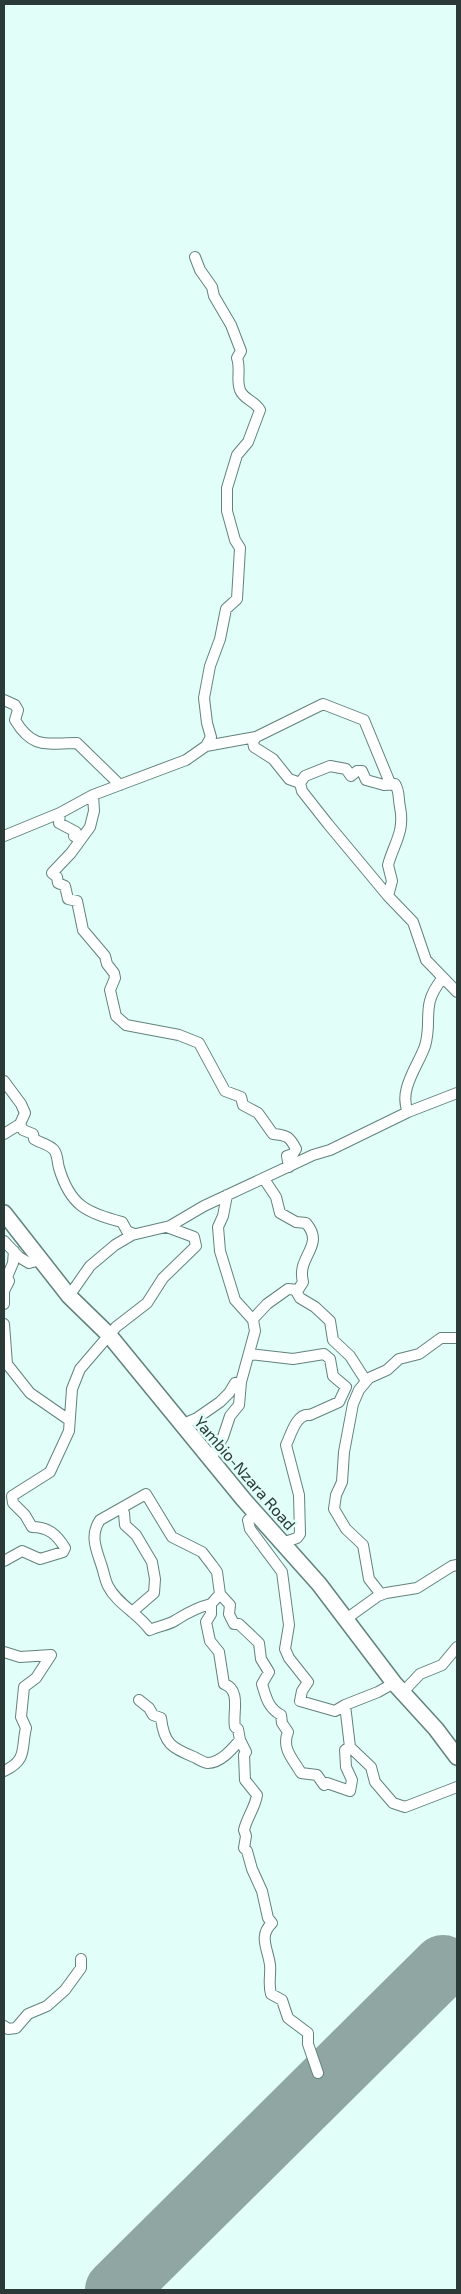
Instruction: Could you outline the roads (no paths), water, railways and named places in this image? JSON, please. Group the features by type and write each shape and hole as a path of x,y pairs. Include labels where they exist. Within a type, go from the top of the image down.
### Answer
{"main road":[{"name":"Yambio-Nzara Road","path":"5,1219 68,1296 109,1335 210,1460 319,1584 399,1687 436,1729 457,1757"}],"street":[{"path":"4,836 60,812 93,795 186,760 206,746 212,737 207,723 204,698 210,666 220,639 226,609 237,598 239,582 240,548 234,540 227,511 228,482 236,455 248,442 260,410 256,402 244,396 240,391 240,366 237,358 241,352 240,347 231,325 214,296 212,287 200,270 196,257"},
{"path":"4,700 15,704 18,710 15,720 38,743 50,745 77,743 120,785"},
{"path":"206,746 256,737 323,704 364,720 390,783"},
{"path":"256,737 253,744 256,750 273,759 289,779 300,783"},
{"path":"300,783 305,776 330,766 346,769 351,776 357,771 362,772 366,780 375,783 384,785 395,784 399,791 402,824 398,843 388,865 392,881 388,896"},
{"path":"300,783 303,794 388,896 413,922 426,960 442,979 448,982 457,992"},
{"path":"93,795 94,811 90,827 79,839 71,853 52,873 57,877 58,883 65,886 68,898 77,901 83,930 105,956 107,964 114,973 115,978 110,990 116,1016 126,1025 179,1035 199,1044 225,1091 241,1097 243,1105 258,1113 273,1134 291,1138 296,1149 294,1154 287,1156 289,1166"},
{"path":"60,812 59,823 76,832 74,836 79,839"},
{"path":"408,1112 404,1098 425,1045 427,1009 430,998 442,979"},
{"path":"4,1081 21,1104 25,1113 20,1124 4,1134"},
{"path":"68,1296 90,1266 115,1245 134,1234 167,1227 227,1195 289,1166 313,1155 330,1150 408,1112 457,1093"},
{"path":"20,1124 23,1130 56,1151 58,1166 70,1196 85,1209 122,1222 127,1230 134,1234"},
{"path":"264,1179 276,1197 280,1212 296,1222 306,1223 314,1235 315,1240 302,1266 303,1282 296,1291"},
{"path":"210,1460 223,1437 230,1416 239,1405 241,1382 256,1331 253,1319 235,1300 220,1251 218,1227 223,1216 227,1195"},
{"path":"4,1561 22,1551 40,1559 63,1552 65,1548 57,1536 50,1531 32,1526 25,1515 13,1503 12,1496 50,1472 68,1431 72,1389 80,1368 109,1335 147,1303 163,1278 196,1246 194,1237 167,1227"},
{"path":"4,1304 4,1291 9,1281 8,1272 13,1263 13,1250 20,1236"},
{"path":"4,1242 29,1263 40,1260"},
{"path":"253,1319 267,1304 288,1289 296,1291 300,1298 315,1307 330,1321 333,1340 330,1359 332,1374 346,1388 339,1402 299,1418 286,1445 299,1495 300,1534 297,1538 282,1543"},
{"path":"4,1324 7,1364 30,1393 69,1420"},
{"path":"378,1596 380,1593 369,1578 363,1544 342,1524 335,1513 334,1505 342,1482 344,1452 353,1404 371,1376 387,1370 399,1359 419,1354 438,1339 457,1338"},
{"path":"333,1340 350,1356 366,1382"},
{"path":"250,1354 293,1359 324,1354 330,1359"},
{"path":"181,1425 204,1414 229,1393 235,1383 241,1382"},
{"path":"220,1594 211,1604 201,1606 180,1616 175,1621 150,1630 142,1619 132,1612 108,1586 94,1544 95,1526 100,1520 146,1494 172,1537 202,1552 212,1565 217,1572 220,1594 230,1605 229,1614 234,1624 239,1624 260,1643 261,1660 269,1672 262,1684 265,1696 273,1710 281,1715 282,1723 288,1732 286,1737 288,1753 301,1773 317,1775 324,1784 350,1791 352,1780 346,1767 345,1750 350,1747"},
{"path":"120,1509 124,1513 126,1525 136,1535 152,1562 155,1579 154,1593 132,1612"},
{"path":"256,1514 248,1520 250,1528 265,1546 266,1553 282,1572 289,1625 285,1649 289,1658 308,1682 300,1701 335,1711 378,1692 399,1687 420,1674 442,1665 457,1647"},
{"path":"346,1619 386,1592 417,1588 452,1566 457,1565"},
{"path":"211,1604 211,1614 206,1620 208,1636 219,1652 224,1684 229,1686 233,1693 236,1713 234,1721 246,1752 244,1755 245,1780 257,1795 255,1805 248,1816 244,1830 246,1836 244,1848 248,1851 252,1869 258,1879 268,1918 272,1923 265,1929 264,1935 264,1946 270,1967 268,1986 271,1994 282,2000 288,2018 308,2033 308,2044 318,2073"},
{"path":"4,1652 20,1657 51,1655 36,1678 24,1687 21,1717 26,1728 24,1738 26,1747 18,1761 4,1771"},
{"path":"139,1700 149,1708 152,1715 160,1718 169,1744 176,1750 208,1763 229,1752 240,1740"},
{"path":"346,1705 350,1747 372,1767 375,1782 393,1803 405,1807 457,1787"},
{"path":"4,2026 8,2029 16,2028 28,2014 47,2006 65,1990 81,1968 81,1959"}]}
